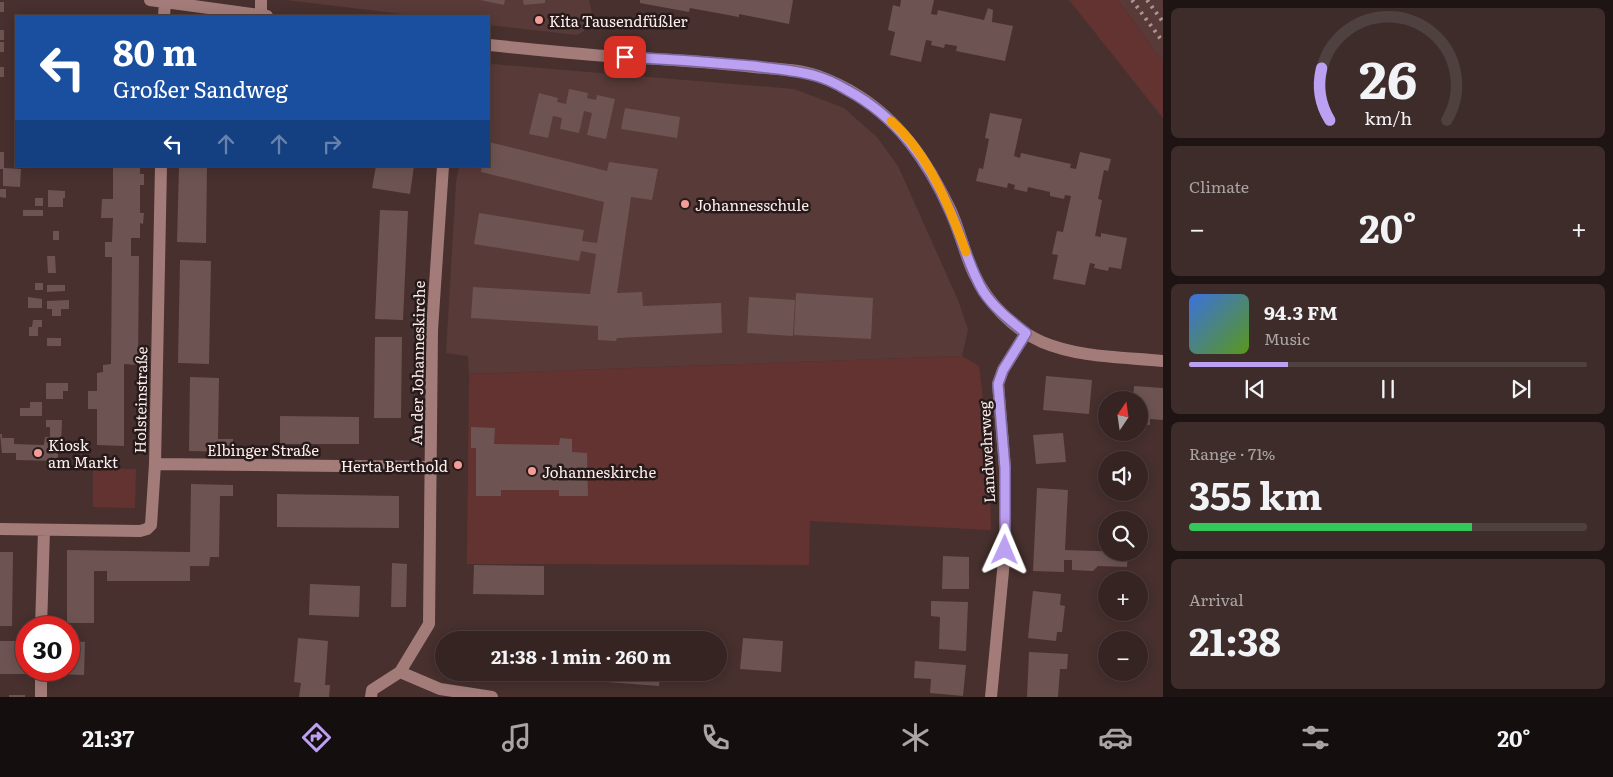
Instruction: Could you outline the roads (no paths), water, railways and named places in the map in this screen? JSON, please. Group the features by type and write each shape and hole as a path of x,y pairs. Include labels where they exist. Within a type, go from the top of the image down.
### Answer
{"street":[{"path":"150,0 257,15"},
{"path":"261,0 264,15"},
{"path":"164,2 164,15"},
{"path":"490,45 606,56 701,61 796,71 818,76 838,85 878,110 898,127 914,147 950,210 973,273 984,292 1009,320 1041,342 1060,348 1080,353 1163,361"},
{"name":"Holsteinstraße","path":"44,530 140,531 147,529 152,521 161,167"},
{"name":"An der Johanneskirche","path":"400,672 429,624 432,330 444,167"},
{"name":"Landwehrweg","path":"991,697 1005,540 1005,468 998,384 1003,370 1026,333"},
{"name":"Elbinger Straße","path":"154,464 431,467"},
{"path":"0,529 44,530 41,616"},
{"path":"371,693 400,672 440,689 492,697"},
{"path":"41,681 41,697"}],"railway":[{"path":"1132,0 1163,42"},
{"path":"1147,0 1163,22"}],"place":[{"name":"Kita Tausendfüßler","path":"539,20"},
{"name":"Johannesschule","path":"685,204"},
{"name":"Kiosk am Markt","path":"38,453"},
{"name":"Herta Berthold","path":"458,465"},
{"name":"Johanneskirche","path":"532,471"}]}
